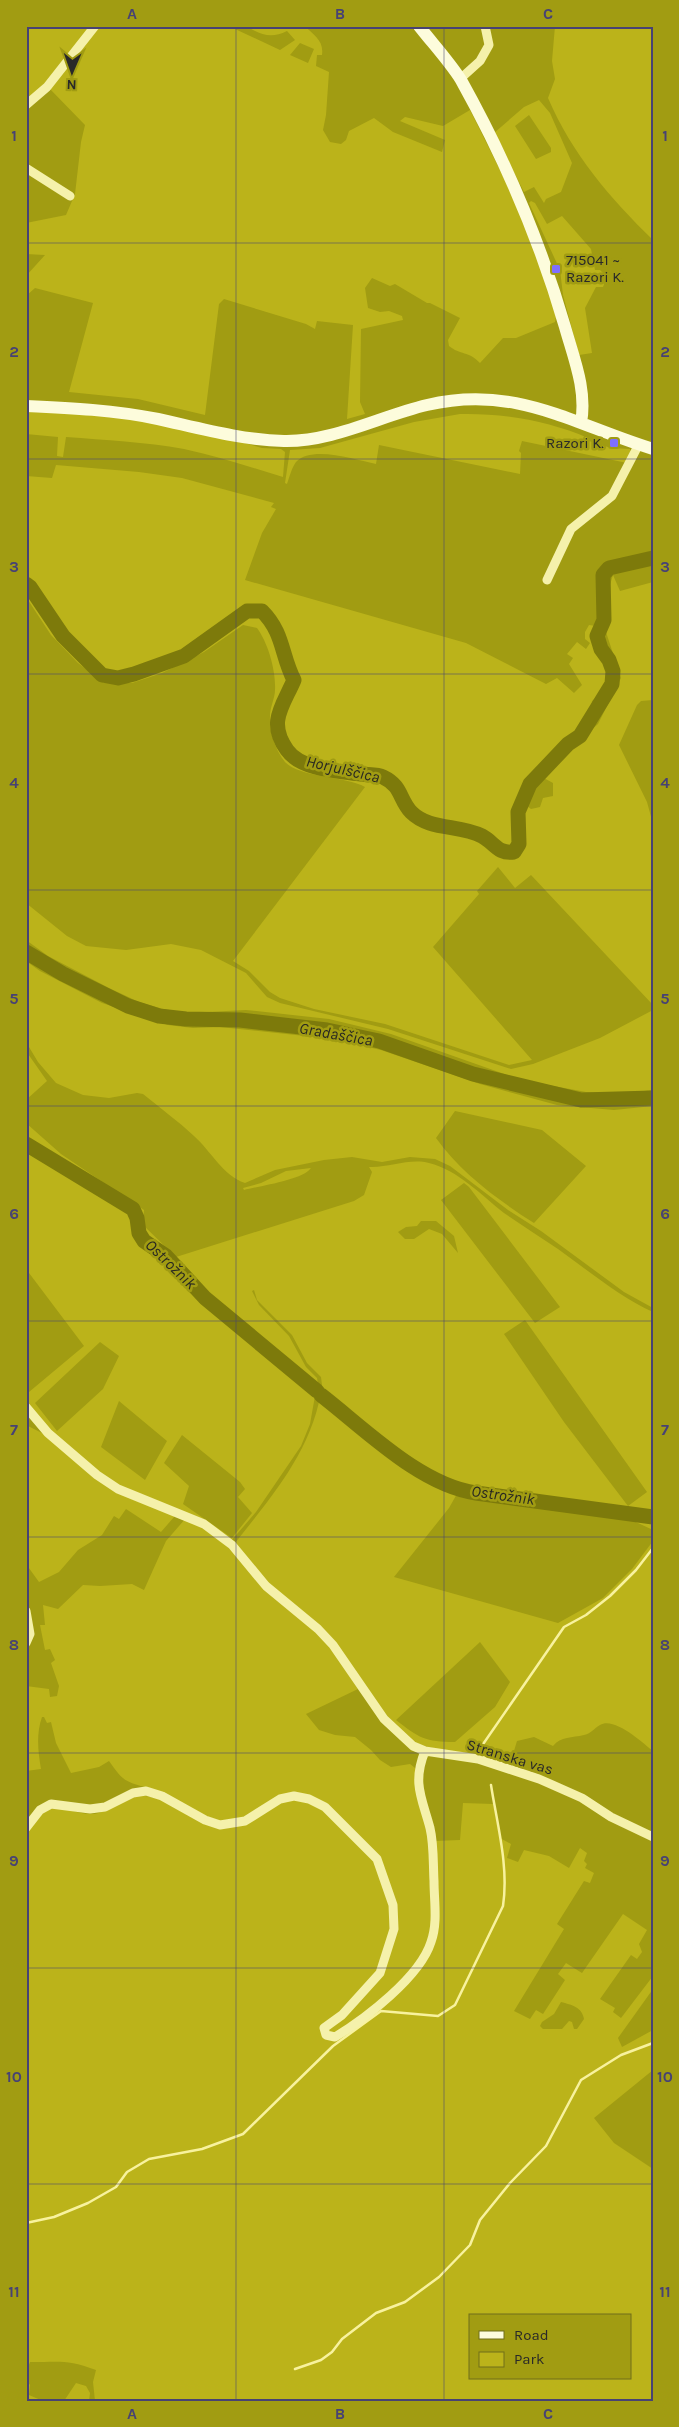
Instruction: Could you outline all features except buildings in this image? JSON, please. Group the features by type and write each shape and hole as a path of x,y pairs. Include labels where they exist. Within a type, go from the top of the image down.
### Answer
{"street":[{"path":"26,105 47,87 95,26"},
{"path":"419,26 460,80 527,214 544,256 582,391 584,404 581,423"},
{"path":"460,80 480,61 489,45 485,26"},
{"path":"26,168 70,196"},
{"path":"26,406 116,412 240,436 286,442 327,435 426,405 482,398 521,403 653,449"},
{"path":"547,580 571,529 612,496 639,444"},
{"name":"Stranska vas","path":"28,1413 48,1434 97,1476 118,1489 204,1524 232,1545 266,1586 318,1629 333,1645 369,1698 400,1736 412,1746 425,1751 478,1759 539,1779 582,1798 611,1818 653,1837"},
{"path":"26,1611 29,1619 30,1634 26,1643"},
{"path":"26,1828 40,1810 51,1804 90,1809 105,1807 133,1793 146,1792 162,1796 205,1820 220,1825 244,1821 280,1799 294,1796 309,1799 325,1807 377,1859 393,1905 394,1929 380,1973 342,2015 324,2028 326,2035 335,2037 404,1984 418,1967 431,1943 435,1927 432,1844 430,1829 420,1800 418,1781 418,1767 425,1751"}],"green space":[{"path":"26,26 93,26 55,74 26,101"},
{"path":"99,26 236,26 235,29 280,50 295,40 287,31 276,35 266,35 246,26 305,26 320,42 322,55 317,55 316,66 329,72 323,130 330,142 341,144 346,140 349,131 374,118 393,132 442,152 445,140 400,121 405,117 443,126 470,110 530,230 557,312 555,322 516,338 503,338 480,363 476,359 449,346 448,340 460,318 427,303 395,284 390,286 372,278 365,288 368,308 380,312 389,311 402,316 403,320 361,329 360,402 365,414 347,419 353,325 317,321 315,329 306,324 224,299 219,304 205,415 138,399 69,392 93,303 35,288 26,296 26,276 45,255 26,254 26,223 66,215 75,194 81,142 85,125 50,89","holes":["300,43 314,49 308,63 290,55"]},
{"path":"555,26 653,26 653,240 593,174 568,138 548,98 555,79 552,61"},
{"path":"539,100 550,113 572,163 561,192 546,199 544,203 534,187 524,192 494,133 524,107","holes":["529,115 551,148 551,152 536,159 515,126"]},
{"path":"531,201 535,203 547,224 562,216 591,249 595,270 600,270 607,277 603,287 596,287 585,308 592,353 579,355 563,295 560,270 529,203"},
{"path":"26,412 109,414 235,440 262,448 281,449 285,452 283,477 184,449 125,442 66,437 63,457 57,456 58,437 26,434"},
{"path":"460,414 526,419 573,432 588,438 589,441 611,448 630,449 631,453 627,463 522,441 519,451 521,453 520,474 379,445 376,464 334,455 323,454 303,457 296,462 287,484 285,483 290,450 320,448 414,422"},
{"path":"56,465 139,472 182,478 274,503 271,507 276,509 262,533 245,580 466,643 546,684 557,678 574,693 582,685 569,664 573,658 567,654 577,642 586,649 590,643 585,639 585,632 589,625 596,626 595,641 598,651 605,658 609,680 605,690 592,701 591,711 580,731 583,737 598,724 621,678 606,632 609,625 609,588 613,575 620,591 653,582 653,700 641,701 637,705 619,745 647,802 653,824 653,1005 531,875 515,888 498,867 477,891 479,894 433,947 532,1060 509,1065 385,1024 314,1009 280,998 270,992 249,971 233,961 365,787 357,783 301,771 292,767 281,757 273,740 270,722 275,690 273,666 265,641 257,628 243,625 204,652 162,673 132,683 104,683 78,663 51,635 26,597 26,476 52,478","holes":["542,777 553,783 553,796 543,798 540,807 531,809 527,806 528,796"]},
{"path":"26,903 67,936 86,946 126,950 171,944 201,950 246,973 267,997 280,1003 388,1029 511,1069 533,1064 600,1038 653,1010 653,1090 617,1094 586,1092 521,1080 391,1034 329,1019 246,1010 188,1013 163,1009 139,1002 48,956 26,940"},
{"path":"26,961 40,971 102,1003 168,1025 193,1028 220,1027 333,1039 381,1050 480,1084 557,1105 614,1110 653,1106 653,1308 624,1292 541,1231 508,1210 450,1166 435,1159 410,1157 382,1162 352,1157 324,1160 275,1170 245,1183 230,1175 194,1136 143,1094 137,1093 109,1098 83,1095 56,1083 38,1062 26,1042","holes":["455,1111 542,1130 586,1166 534,1223 481,1185 457,1163 436,1138"]},
{"path":"26,1051 47,1081 26,1100"},
{"path":"26,1123 61,1154 144,1210 143,1225 176,1257 354,1201 364,1195 372,1172 369,1167 406,1162 422,1162 440,1166 450,1171 504,1213 604,1283 653,1312 653,1530 625,1517 458,1492 449,1508 394,1577 558,1623 603,1598 632,1569 653,1541 653,1751 620,1727 606,1723 587,1734 563,1739 553,1746 534,1737 517,1741 514,1751 509,1754 508,1766 412,1743 389,1721 342,1653 266,1582 235,1543 290,1470 301,1450 318,1408 322,1385 321,1377 307,1363 292,1335 257,1300 254,1290 252,1291 259,1305 289,1336 306,1367 317,1378 319,1390 315,1396 310,1424 301,1446 256,1512 231,1541 203,1520 116,1485 100,1475 50,1431 32,1410 26,1401 26,1389 29,1392 84,1346 26,1269","holes":["464,1183 469,1187 560,1307 535,1323 441,1200","421,1221 436,1221 454,1236 458,1253 442,1234 429,1229 414,1239 405,1239 398,1232 406,1227 417,1226","525,1320 647,1492 628,1506 564,1422 504,1334","100,1342 119,1356 103,1389 57,1431 35,1403","119,1401 167,1441 145,1480 101,1447","182,1435 240,1482 245,1489 238,1497 252,1513 232,1538 183,1504 189,1486 164,1463","480,1642 510,1682 495,1707 455,1742 429,1740 417,1735 396,1720"]},
{"path":"311,1168 299,1176 290,1179 244,1190 243,1188 261,1183 286,1171"},
{"path":"26,1425 44,1434 88,1471 174,1513 174,1517 161,1532 126,1509 119,1519 114,1516 102,1535 78,1550 59,1572 39,1582 26,1564"},
{"path":"186,1518 215,1535 331,1648 358,1689 306,1714 319,1730 335,1735 355,1737 380,1760 391,1767 410,1764 419,1771 434,1841 460,1840 463,1803 493,1804 500,1838 511,1844 507,1858 518,1862 524,1850 549,1856 569,1868 580,1848 587,1853 584,1861 587,1864 585,1868 594,1873 590,1883 584,1881 557,1924 564,1929 514,2011 530,2019 536,2010 543,2014 565,1980 558,1974 566,1963 582,1973 623,1914 647,1930 639,1944 642,1952 637,1959 631,1955 600,1999 615,2008 613,2012 621,2018 653,1976 653,1989 618,2038 622,2047 653,2030 653,2070 594,2118 614,2143 653,2169 653,2401 95,2401 93,2382 96,2370 70,2363 30,2362 27,2374 30,2385 29,2395 43,2401 26,2401 26,1833 40,1815 50,1808 54,1807 92,1814 105,1811 133,1797 155,1798 149,1788 129,1782 121,1777 109,1761 99,1767 71,1773 56,1743 51,1722 47,1723 44,1717 42,1717 40,1723 38,1736 41,1769 26,1771 26,1686 49,1689 50,1697 57,1696 59,1686 51,1663 55,1660 50,1649 45,1650 40,1625 45,1625 43,1605 58,1609 83,1585 132,1584 144,1590 166,1541","holes":["561,2002 579,2009 584,2019 577,2029 574,2029 572,2022 569,2021 562,2029 543,2029 540,2026 542,2022 554,2014"]},
{"path":"76,2383 86,2386 90,2393 89,2401 64,2401"}],"waterway":[{"name":"Horjulščica","path":"26,584 30,587 63,636 102,675 118,678 184,656 247,611 262,611 269,619 278,636 294,680 282,706 278,722 281,740 293,757 311,766 383,777 394,784 407,807 419,818 436,825 473,832 482,836 500,850 514,852 519,844 518,812 530,784 568,744 580,736 612,684 613,671 609,660 601,649 597,636 604,620 603,575 609,568 653,558"},
{"name":"Gradaščica","path":"26,952 63,974 128,1006 159,1016 186,1019 240,1020 327,1030 379,1041 473,1074 581,1100 653,1098"},
{"name":"Ostrožnik","path":"26,1144 133,1209 137,1218 139,1233 144,1241 166,1256 205,1298 317,1391"},
{"name":"Ostrožnik","path":"321,1395 394,1454 434,1479 455,1488 476,1493 653,1517"},
{"path":"479,1750 564,1627 586,1615 610,1596 636,1570 653,1548"},
{"path":"26,2223 54,2217 88,2203 116,2187 127,2172 149,2159 202,2149 243,2134 333,2046 381,2011 438,2016 455,2005 503,1906 503,1860 491,1785"},
{"path":"295,2369 321,2360 332,2352 342,2339 376,2313 405,2302 439,2277 470,2245 480,2220 510,2183 546,2146 581,2080 621,2055 653,2043"}],"place":[{"name":"715041 ~ Razori K.","path":"556,269"},
{"name":"Razori K.","path":"614,443"}]}
